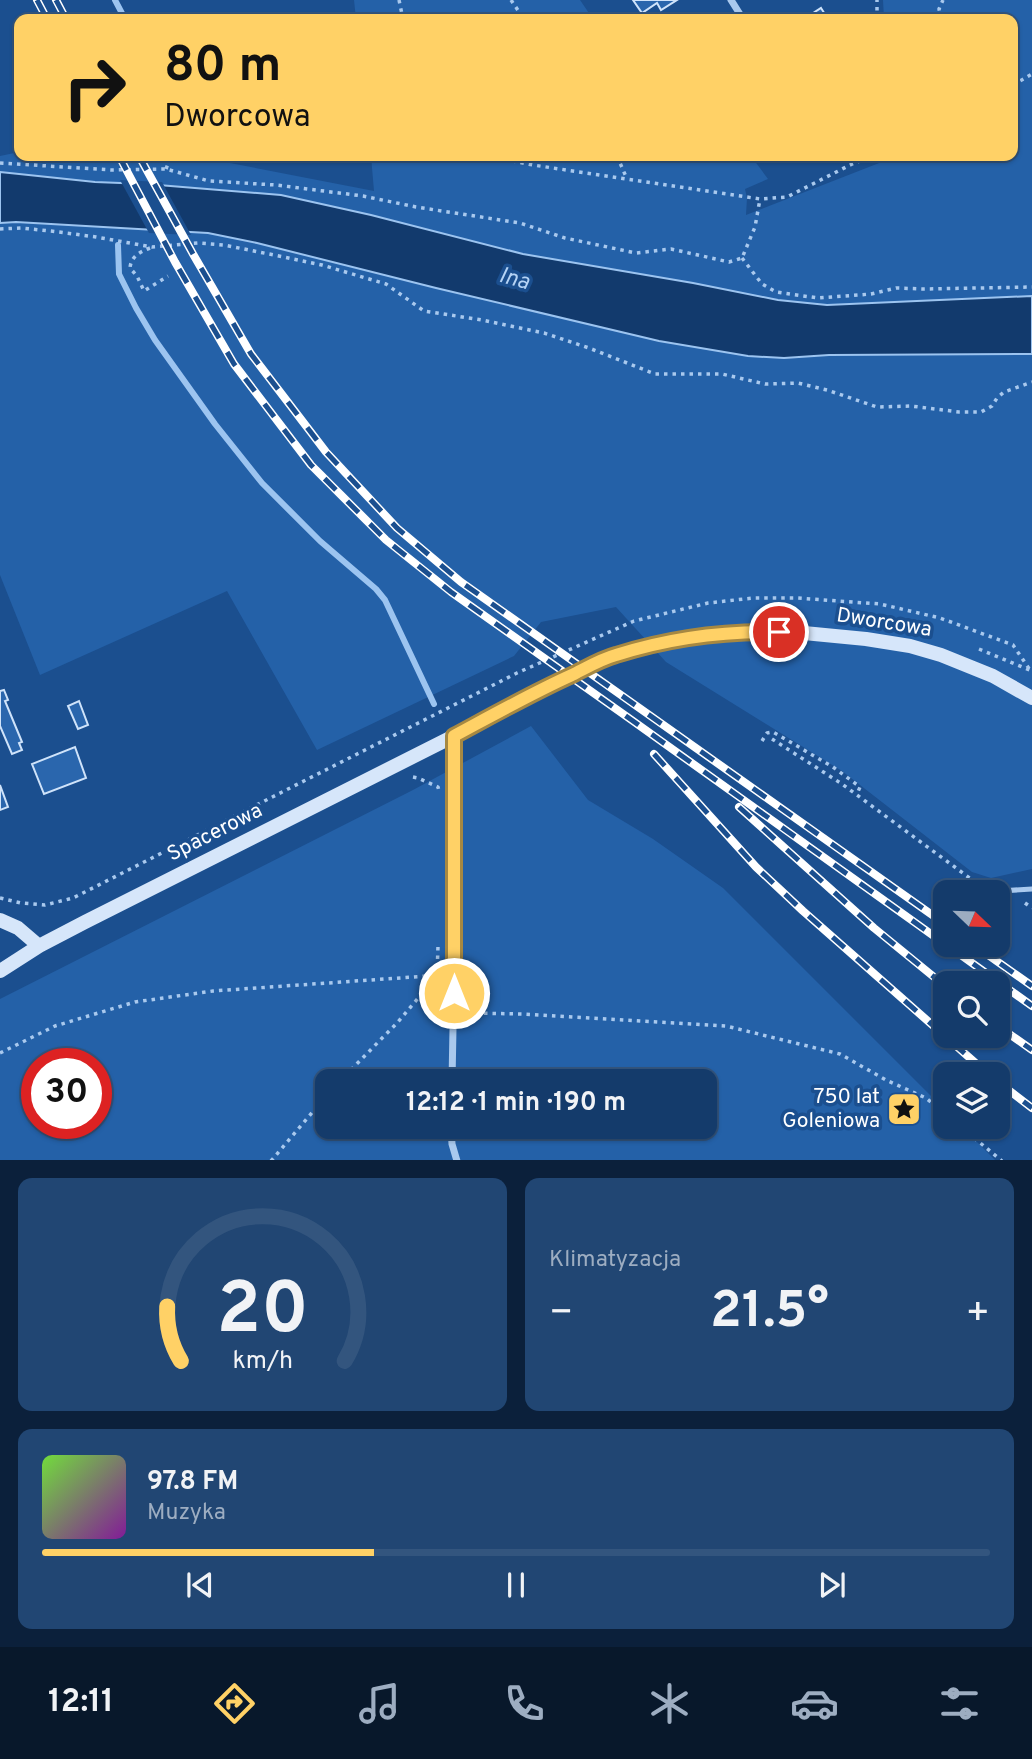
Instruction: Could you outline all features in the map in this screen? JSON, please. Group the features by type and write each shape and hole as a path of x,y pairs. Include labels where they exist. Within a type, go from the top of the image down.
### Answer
{"street":[{"name":"Dworcowa","path":"454,736 536,691 613,655 701,635 741,632 804,633 910,646 967,664 1030,698"},
{"name":"Spacerowa","path":"0,971 39,946 454,736"},
{"path":"452,1069 454,736"},
{"path":"0,920 18,928 39,946"},
{"path":"452,1139 457,1160"}],"lane":[{"path":"1010,890 1032,889"}],"path":[{"path":"166,169 169,161"},
{"path":"513,161 760,199 787,197 857,162"},
{"path":"619,161 627,179"},
{"path":"0,163 112,170 166,169 209,181 276,185 363,196 520,223 565,238 636,253 671,249 729,262 742,258"},
{"path":"742,258 755,227 760,199"},
{"path":"0,229 51,231 152,247 198,243 223,245 322,265 386,284 424,311 544,333 656,374 722,374 765,384 798,383 877,407 911,406 981,412 992,406 1004,392 1032,382"},
{"path":"152,247 133,258 130,268 144,290 168,276"},
{"path":"742,258 762,284 776,292 818,298 871,294 896,288 1032,287"},
{"path":"0,898 45,905 73,898 517,673 635,621 708,603 753,598 797,598 880,604 940,618 1013,645 1032,671"},
{"path":"762,741 767,733 773,732 833,767 860,787 857,794"},
{"path":"772,738 857,794 973,880"},
{"path":"411,777 438,787 440,794"},
{"path":"352,1069 397,1023 437,976 438,934"},
{"path":"0,1053 55,1026 135,1003 214,991 437,976"},
{"path":"453,1013 523,1014 726,1026 840,1054 933,1104"},
{"path":"271,1160 315,1109"},
{"path":"976,1139 1002,1160"}],"shaded area":[{"path":"354,0 580,0 590,14 355,14"},
{"path":"883,0 1032,0 1032,869 991,878 972,872 842,771 666,662 616,607 541,622 514,656 317,750 227,591 40,675 0,575 0,156 14,153 14,161 219,161 374,191 371,161 755,161 768,179 745,189 746,215 884,161 1018,161 1018,14 884,14"},
{"path":"531,726 588,800 653,839 723,888 933,1098 933,1139 974,1139 995,1160 0,1160 0,999 413,790"}],"water":[{"name":"Ina","path":"0,172 95,182 281,195 523,254 778,300 827,305 1032,296 1032,354 829,355 784,358 748,356 659,341 208,233 0,223"}],"pier":[{"path":"120,180 162,182 191,235 149,233"}],"building":[{"path":"633,0 677,0 661,10 657,3 642,13"},
{"path":"821,8 825,14 812,14"},
{"path":"4,690 8,700 5,701 22,742 19,743 22,750 12,754 0,726 0,691"},
{"path":"79,701 88,725 78,729 68,706"},
{"path":"75,747 86,778 44,794 32,764"},
{"path":"0,785 8,807 0,810"}],"waterway":[{"path":"115,0 122,14"},
{"path":"118,245 119,274 155,340 215,424 262,483 385,600 434,704"}],"railway":[{"path":"37,0 44,14"},
{"path":"56,0 63,14"},
{"path":"122,161 175,262 234,364 311,465 386,540 451,592 933,935"},
{"path":"142,161 251,354 326,452 397,528 461,582 933,916"},
{"path":"654,754 756,867 974,1062"},
{"path":"739,807 874,928 933,976"},
{"path":"964,957 1032,1006"},
{"path":"991,957 1032,986"},
{"path":"1010,1034 1032,1050"},
{"path":"1010,1091 1032,1108"}],"place":[{"name":"750 lat Goleniowa","path":"904,1109"}],"route":[{"path":"454,993 454,736 536,691 613,655 701,635 779,632"}]}
